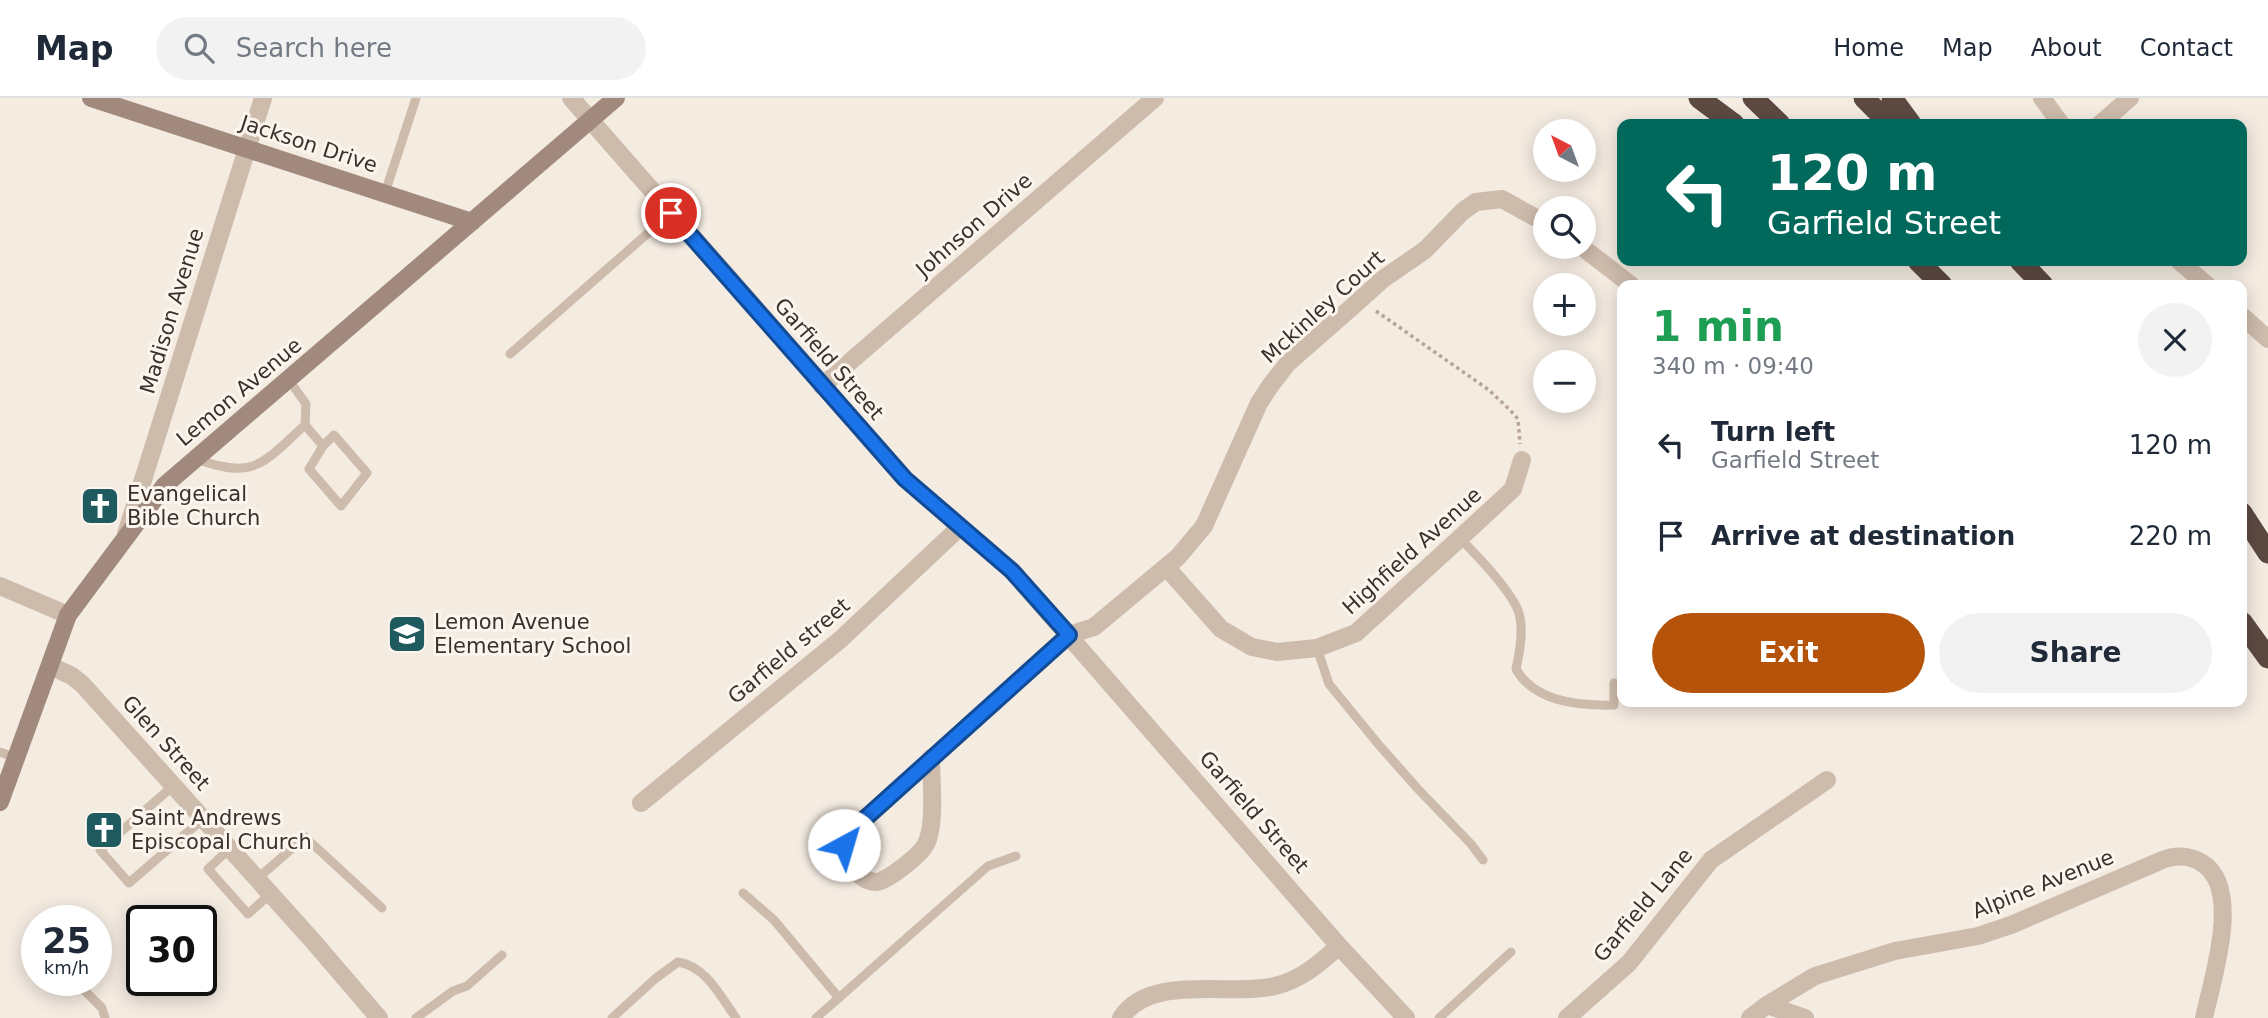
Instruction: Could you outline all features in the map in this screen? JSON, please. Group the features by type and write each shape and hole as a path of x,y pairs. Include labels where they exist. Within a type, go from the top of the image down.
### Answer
{"highway":[{"path":"1699,98 1727,119"},
{"path":"1753,98 1775,119"},
{"path":"1864,98 1885,119"},
{"path":"1892,98 1907,119"},
{"path":"1923,266 1937,280"},
{"path":"2025,266 2038,280"},
{"path":"2247,521 2268,553"},
{"path":"2247,629 2268,658"}],"main road":[{"name":"Jackson Drive","path":"91,98 472,222"},
{"name":"Lemon Avenue","path":"0,802 8,755 51,666 68,615 164,485 616,98"}],"street":[{"name":"Madison Avenue","path":"125,537 264,98"},
{"name":"Garfield Street","path":"571,98 905,479 1012,571 1339,946 1406,1018"},
{"name":"Johnson Drive","path":"822,386 1155,98"},
{"path":"2042,98 2057,119"},
{"path":"2106,119 2130,98"},
{"name":"Mckinley Court","path":"1167,568 1204,526 1259,403 1288,363 1383,279 1426,250 1463,211 1476,202 1502,199 1533,216"},
{"path":"1596,258 1625,280"},
{"path":"2185,266 2201,280"},
{"path":"2247,321 2268,340"},
{"name":"Highfield Avenue","path":"1167,568 1221,629 1252,647 1277,652 1317,648 1356,633 1460,538 1513,489 1522,460"},
{"name":"Garfield street","path":"641,803 841,639 961,527"},
{"path":"931,758 930,831 925,846 888,879 876,882 862,877 847,856 844,845 849,833 931,758 1069,635 1094,627 1167,568"},
{"path":"0,586 68,615"},
{"name":"Glen Street","path":"51,666 72,676 83,685 271,893 379,1018"},
{"name":"Garfield Lane","path":"1567,1018 1629,963 1712,860 1827,780"},
{"name":"Alpine Avenue","path":"1750,1018 1767,1004 1815,976 1895,951 1978,936 2011,925 2160,861 2179,856 2198,860 2206,865 2218,879 2223,895 2222,930 2204,1018"},
{"path":"1121,1018 1125,1011 1152,995 1168,990 1244,990 1276,986 1314,969 1339,946"},
{"path":"1767,1004 1805,1018"}],"lane":[{"path":"385,193 416,98"},
{"path":"510,354 671,213"},
{"path":"289,380 306,404 305,425 323,446"},
{"path":"195,458 218,467 257,466 305,425"},
{"path":"334,435 367,472 341,506 309,469 323,446 334,435"},
{"path":"1460,538 1482,561 1518,609 1520,648 1516,669 1521,679 1535,690 1585,706 1614,705 1614,683"},
{"path":"1317,648 1329,684 1336,693 1483,860"},
{"path":"174,785 100,850 129,883 204,818"},
{"path":"257,878 305,837 382,908"},
{"path":"230,848 208,869 248,914 271,893"},
{"path":"816,1018 988,866 1016,856"},
{"path":"743,892 774,920 839,998"},
{"path":"1439,1018 1511,952"},
{"path":"416,1018 453,991 467,986 502,955"},
{"path":"612,1018 678,962 691,964 700,970 736,1018"},
{"path":"90,996 102,1008 105,1018"}],"path":[{"path":"1376,312 1489,390 1510,410 1518,419 1522,460"}],"place":[{"name":"Evangelical Bible Church","path":"100,506"},
{"name":"Lemon Avenue Elementary School","path":"407,634"},
{"name":"Saint Andrews Episcopal Church","path":"104,830"}],"route":[{"path":"671,213 905,479 1012,571 1069,635 849,833 844,845"}]}
